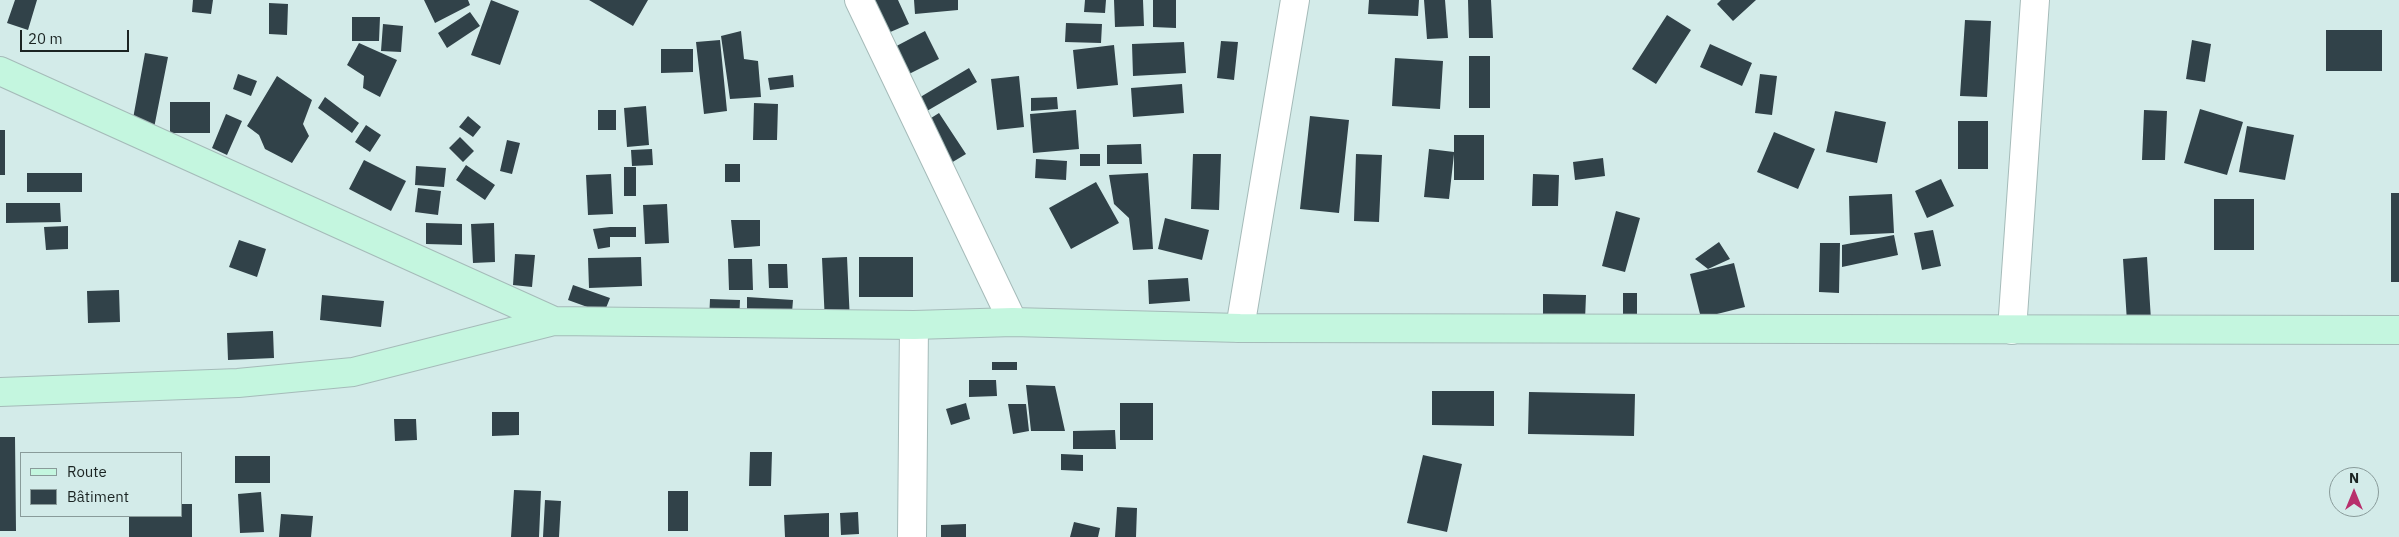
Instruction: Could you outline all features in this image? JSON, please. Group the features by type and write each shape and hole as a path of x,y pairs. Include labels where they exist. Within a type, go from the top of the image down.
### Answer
{"main road":[{"path":"0,71 554,321"},
{"path":"0,392 238,384 353,372 554,321 914,325 1012,322 1240,328 2399,330"}],"street":[{"path":"859,0 1012,322"},
{"path":"1240,328 1295,0"},
{"path":"2012,330 2035,0"},
{"path":"912,537 914,325"}],"building":[{"path":"15,0 37,0 28,30 7,23"},
{"path":"193,0 213,0 211,14 192,12"},
{"path":"424,0 468,0 470,5 435,23"},
{"path":"491,0 519,11 500,65 471,55"},
{"path":"589,0 648,0 633,26"},
{"path":"865,0 898,0 909,24 881,36"},
{"path":"914,0 958,0 958,10 915,14"},
{"path":"1085,0 1106,0 1105,13 1084,12"},
{"path":"1114,0 1143,0 1144,26 1115,27"},
{"path":"1153,0 1176,0 1176,28 1153,27"},
{"path":"1369,0 1419,0 1418,16 1368,14"},
{"path":"1424,0 1445,0 1448,38 1427,39"},
{"path":"1468,0 1491,0 1493,38 1469,38"},
{"path":"1721,0 1756,0 1733,21 1717,4"},
{"path":"269,3 288,4 287,35 269,34"},
{"path":"470,12 480,26 447,48 438,33"},
{"path":"1667,15 1691,30 1656,84 1632,69"},
{"path":"352,17 380,17 379,41 352,41"},
{"path":"1965,20 1991,21 1987,97 1960,96"},
{"path":"1066,23 1102,24 1101,43 1065,42"},
{"path":"383,24 403,26 401,52 381,51"},
{"path":"2326,30 2382,30 2382,71 2326,71"},
{"path":"741,31 744,59 758,61 761,97 730,99 721,36"},
{"path":"925,31 939,59 901,78 887,51"},
{"path":"720,40 727,111 704,114 696,42"},
{"path":"2192,40 2211,44 2205,82 2186,79"},
{"path":"1221,41 1238,42 1234,80 1217,78"},
{"path":"1184,42 1186,73 1133,76 1132,44"},
{"path":"359,43 397,60 380,97 363,88 364,76 347,65"},
{"path":"1710,44 1752,63 1742,86 1700,67"},
{"path":"1114,45 1118,85 1077,89 1073,50"},
{"path":"661,49 693,49 693,72 661,73"},
{"path":"145,53 168,57 154,128 132,124"},
{"path":"1469,56 1490,56 1490,108 1469,108"},
{"path":"1395,58 1443,61 1440,109 1392,106"},
{"path":"969,68 977,82 920,115 912,102"},
{"path":"238,74 257,81 251,96 233,89"},
{"path":"1760,74 1777,76 1772,115 1755,113"},
{"path":"793,75 794,87 770,90 768,78"},
{"path":"277,76 312,100 303,124 309,136 292,163 265,149 259,135 247,126"},
{"path":"1019,76 1024,127 997,130 991,79"},
{"path":"1182,84 1184,113 1133,117 1131,88"},
{"path":"325,97 359,123 352,133 318,108"},
{"path":"1057,97 1058,109 1031,111 1031,98"},
{"path":"170,102 210,102 210,133 170,133"},
{"path":"754,103 778,104 777,140 753,140"},
{"path":"646,106 649,145 627,147 624,108"},
{"path":"2200,109 2243,122 2227,175 2184,163"},
{"path":"598,110 616,110 616,130 598,130"},
{"path":"1076,110 1079,149 1033,153 1030,114"},
{"path":"2144,110 2167,111 2165,160 2142,160"},
{"path":"1835,111 1886,122 1877,163 1826,152"},
{"path":"939,113 966,154 946,166 920,125"},
{"path":"226,114 242,121 227,155 212,148"},
{"path":"468,116 481,127 473,137 459,127"},
{"path":"1310,116 1349,120 1339,213 1300,209"},
{"path":"1958,121 1988,121 1988,169 1958,169"},
{"path":"366,125 381,135 370,152 355,142"},
{"path":"2247,126 2294,135 2285,180 2239,172"},
{"path":"0,130 5,130 5,175 0,175"},
{"path":"1774,132 1815,149 1798,189 1757,172"},
{"path":"1454,135 1484,135 1484,180 1454,180 1454,154 1449,199 1424,197 1429,149 1454,152"},
{"path":"460,137 474,151 463,162 449,148"},
{"path":"507,140 520,143 512,174 500,171"},
{"path":"1141,144 1142,164 1107,164 1107,145"},
{"path":"652,149 653,165 632,166 631,150"},
{"path":"1080,154 1100,154 1100,166 1080,166"},
{"path":"1193,154 1221,154 1219,210 1191,209"},
{"path":"1356,154 1382,155 1379,222 1354,221"},
{"path":"1603,158 1605,176 1575,180 1573,162"},
{"path":"1036,159 1067,161 1066,180 1035,178"},
{"path":"364,160 406,181 391,211 349,189"},
{"path":"725,164 740,164 740,182 725,182"},
{"path":"466,165 495,185 485,200 456,180"},
{"path":"416,166 446,168 444,187 415,185"},
{"path":"624,167 636,167 636,196 624,196"},
{"path":"27,173 82,173 82,192 27,192"},
{"path":"1148,173 1153,249 1133,250 1129,218 1114,204 1109,175"},
{"path":"611,174 613,214 588,215 586,175"},
{"path":"1533,174 1559,175 1558,206 1532,206"},
{"path":"1941,179 1954,206 1927,218 1915,191"},
{"path":"1096,182 1119,223 1071,249 1049,208"},
{"path":"418,188 441,191 438,215 415,212"},
{"path":"2391,193 2399,193 2399,282 2391,282"},
{"path":"1892,194 1894,233 1850,235 1849,196"},
{"path":"2214,199 2254,199 2254,250 2214,250"},
{"path":"6,203 60,203 61,222 6,223"},
{"path":"667,204 669,243 645,244 643,205"},
{"path":"1616,211 1640,218 1625,272 1602,266"},
{"path":"1165,218 1209,230 1202,260 1158,249"},
{"path":"731,220 760,220 760,246 734,248"},
{"path":"426,223 462,224 462,245 426,244"},
{"path":"494,223 495,262 473,263 471,224"},
{"path":"68,226 68,249 46,250 44,227"},
{"path":"636,227 636,237 610,237 610,247 598,249 593,229"},
{"path":"1933,230 1941,266 1922,270 1914,233"},
{"path":"1894,235 1898,255 1842,267 1842,245"},
{"path":"239,240 266,249 257,277 229,267"},
{"path":"1719,242 1730,259 1708,269 1695,259"},
{"path":"1820,243 1840,243 1839,293 1819,292"},
{"path":"515,254 535,255 532,287 513,285"},
{"path":"641,257 642,286 589,288 588,258"},
{"path":"847,257 850,322 825,323 822,258"},
{"path":"859,257 913,257 913,297 859,297"},
{"path":"2147,257 2151,320 2127,322 2123,259"},
{"path":"728,259 752,259 753,290 729,290"},
{"path":"1734,263 1745,307 1701,318 1690,274"},
{"path":"768,264 787,264 788,288 769,288"},
{"path":"1188,278 1190,301 1149,304 1148,280"},
{"path":"573,285 610,298 604,313 568,300"},
{"path":"119,290 120,322 88,323 87,291"},
{"path":"1623,293 1637,293 1637,321 1623,321"},
{"path":"1543,294 1586,295 1585,320 1543,319"},
{"path":"322,295 384,301 381,327 320,320"},
{"path":"747,297 793,300 791,325 747,324"},
{"path":"710,299 740,300 739,322 709,321"},
{"path":"273,331 274,358 228,360 227,333"},
{"path":"992,362 1017,362 1017,370 992,370"},
{"path":"969,380 996,380 997,396 969,397"},
{"path":"1026,385 1055,386 1065,431 1031,431"},
{"path":"1432,391 1494,391 1494,426 1432,425"},
{"path":"1529,392 1635,394 1634,436 1528,434"},
{"path":"966,403 970,419 951,425 946,409"},
{"path":"1120,403 1153,403 1153,440 1120,440"},
{"path":"1008,404 1026,404 1029,431 1013,434"},
{"path":"492,412 519,412 519,435 492,436"},
{"path":"394,419 416,419 417,440 395,441"},
{"path":"1115,430 1116,449 1073,449 1073,431"},
{"path":"0,437 15,437 16,531 0,531"},
{"path":"750,452 772,452 771,486 749,486"},
{"path":"1061,454 1083,455 1083,471 1061,470"},
{"path":"1423,455 1462,464 1447,532 1407,523"},
{"path":"235,456 270,456 270,483 235,483"},
{"path":"514,490 541,491 539,537 511,537"},
{"path":"668,491 688,491 688,531 668,531"},
{"path":"261,492 264,532 240,533 238,494"},
{"path":"545,500 561,501 559,537 543,537"},
{"path":"182,504 192,504 192,537 129,537 129,517 182,517"},
{"path":"1117,507 1137,508 1136,537 1115,537"},
{"path":"858,512 859,534 841,535 840,513"},
{"path":"829,513 829,537 785,537 784,515"},
{"path":"281,514 313,516 311,537 279,537"},
{"path":"1074,522 1100,528 1098,537 1070,537"},
{"path":"966,524 966,537 941,537 941,525"}]}
